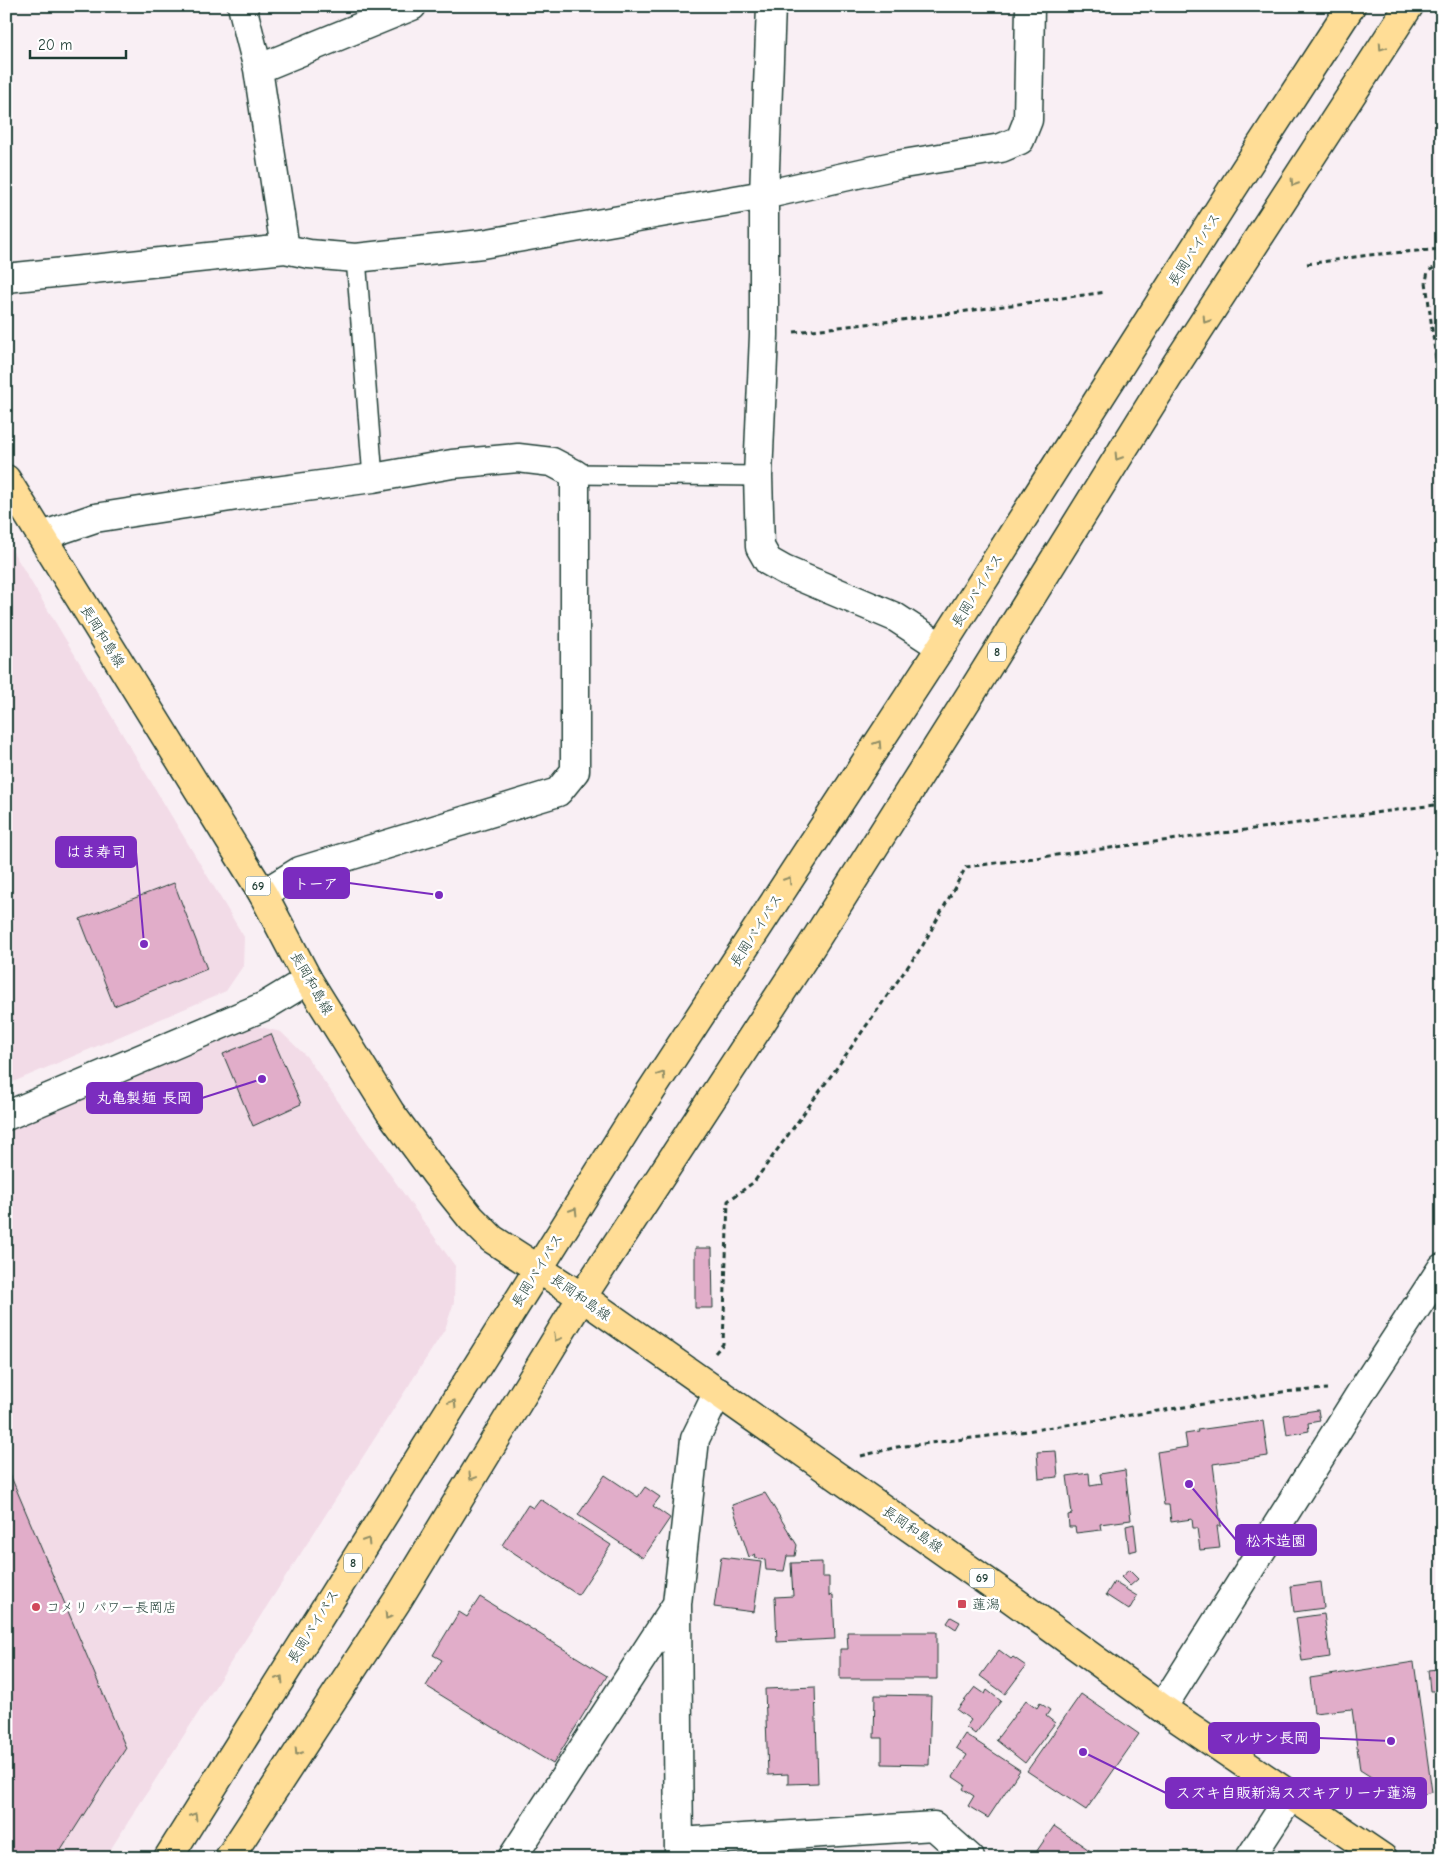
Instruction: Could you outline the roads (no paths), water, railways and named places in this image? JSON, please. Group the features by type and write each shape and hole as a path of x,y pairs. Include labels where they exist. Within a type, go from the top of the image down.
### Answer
{"main road":[{"name":"長岡バイパス","path":"168,1858 538,1267 941,648 1351,6"},
{"name":"8","path":"229,1858 397,1601 582,1297 807,953 1168,377 1409,6"},
{"name":"長岡和島線","path":"6,479 264,894 308,980 390,1112 435,1174 471,1218 492,1238 538,1267 718,1392 1162,1708 1383,1858"}],"street":[{"path":"242,6 258,69 285,249"},
{"path":"258,69 412,6"},
{"path":"771,6 764,195 764,335 758,476 760,546 768,561 784,570 895,616 941,648"},
{"path":"6,278 285,249 309,254 356,258 482,244 764,195 897,165 1002,148 1020,140 1028,120 1030,6"},
{"path":"42,536 94,518 373,478 452,464 518,458 552,462 575,474 575,772 558,792 300,870 264,894"},
{"path":"6,1116 265,1006 308,980"},
{"path":"1162,1708 1365,1386 1442,1268"},
{"path":"718,1392 695,1439 677,1604 679,1850 934,1826 963,1855"},
{"path":"512,1858 677,1604"},
{"path":"1250,1858 1290,1795"}],"lane":[{"path":"356,258 373,478"},
{"path":"575,474 758,476"}],"place":[{"name":"トーア","path":"439,895"},
{"name":"はま寿司","path":"144,944"},
{"name":"丸亀製麺 長岡","path":"262,1079"},
{"name":"松木造園","path":"1189,1484"},
{"name":"蓮潟","path":"962,1604"},
{"name":"コメリ パワー長岡店","path":"36,1607"},
{"name":"マルサン長岡","path":"1391,1741"},
{"name":"スズキ自販新潟スズキアリーナ蓮潟","path":"1083,1752"}]}
